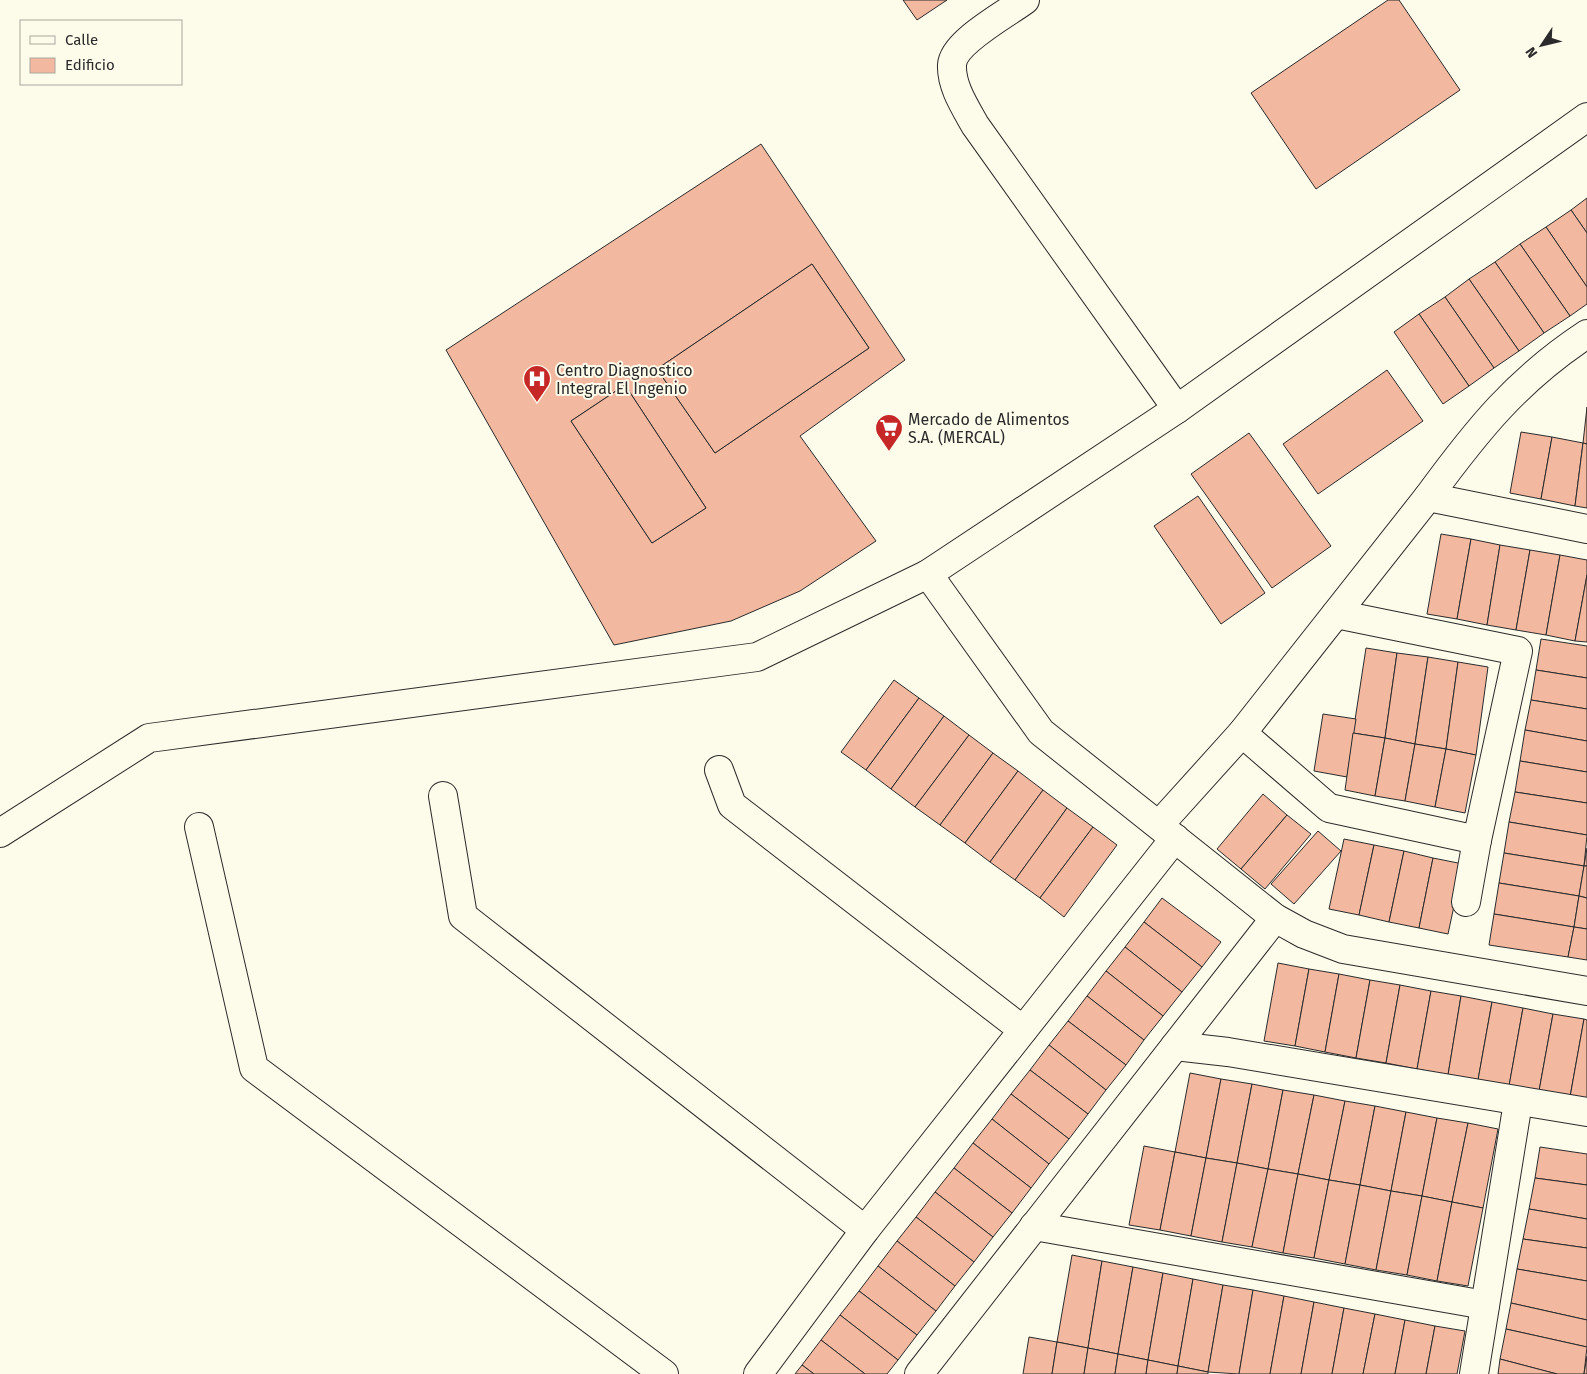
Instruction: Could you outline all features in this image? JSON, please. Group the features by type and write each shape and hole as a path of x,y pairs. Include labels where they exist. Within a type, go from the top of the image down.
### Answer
{"street":[{"path":"1026,0 966,41 957,51 952,64 959,96 975,125 1177,409"},
{"path":"0,833 149,738 757,657 928,574 1177,409 1587,117"},
{"path":"758,1374 865,1230 1023,1030 1167,832 1242,733 1428,497 1474,434 1523,382 1563,350 1587,334"},
{"path":"1428,497 1587,529"},
{"path":"928,574 1041,732 1275,918 1304,934 1343,949 1587,991"},
{"path":"1336,614 1518,651 1477,840 1466,902"},
{"path":"1242,733 1329,808 1477,840"},
{"path":"719,770 732,805 1023,1030"},
{"path":"443,796 463,916 865,1230"},
{"path":"199,827 254,1068 664,1374"},
{"path":"927,1371 1034,1226 1275,918"},
{"path":"1175,1046 1228,1052 1518,1102 1587,1112"},
{"path":"1474,1374 1518,1102"},
{"path":"1034,1226 1485,1305"}],"building":[{"path":"903,0 947,0 917,20"},
{"path":"1388,0 1399,0 1460,90 1316,189 1251,93"},
{"name":"Centro Diagnostico Integral El Ingenio","path":"761,144 905,360 800,436 876,541 800,591 731,621 614,645 446,350","holes":["812,264 869,348 715,453 657,369","625,385 706,508 652,543 571,421"]},
{"path":"1587,198 1587,233 1571,210"},
{"path":"1571,210 1587,233 1587,287 1546,227"},
{"path":"1546,227 1587,287 1587,304 1570,316 1520,244"},
{"path":"1520,244 1570,316 1544,333 1495,262"},
{"path":"1495,262 1544,333 1519,351 1469,279"},
{"path":"812,264 869,348 715,453 657,369"},
{"path":"1469,279 1519,351 1494,368 1445,297"},
{"path":"1445,297 1494,368 1469,386 1419,314"},
{"path":"1419,314 1469,386 1443,404 1394,332"},
{"path":"1387,370 1423,421 1318,494 1283,444"},
{"path":"625,385 706,508 652,543 571,421"},
{"path":"1587,407 1587,444 1583,443"},
{"path":"1521,432 1552,437 1541,499 1510,493"},
{"path":"1249,433 1331,546 1272,588 1191,474"},
{"path":"1552,437 1583,443 1575,506 1541,499"},
{"path":"1583,443 1587,444 1587,508 1575,506"},
{"path":"1198,496 1265,593 1221,624 1154,526"},
{"path":"1441,534 1471,539 1457,619 1427,614"},
{"path":"1471,539 1500,545 1487,625 1457,619"},
{"path":"1500,545 1530,550 1516,630 1487,625"},
{"path":"1530,550 1560,555 1546,635 1516,630"},
{"path":"1560,555 1587,560 1587,575 1575,641 1546,635"},
{"path":"1587,575 1587,642 1575,641"},
{"path":"1541,639 1587,646 1587,678 1536,670"},
{"path":"1366,648 1397,653 1385,738 1353,733"},
{"path":"1397,653 1428,657 1415,744 1385,738"},
{"path":"1428,657 1458,662 1446,749 1415,744"},
{"path":"1458,662 1488,667 1476,755 1446,749"},
{"path":"1536,670 1587,678 1587,709 1531,700"},
{"path":"894,680 919,698 866,770 841,752"},
{"path":"919,698 944,716 891,789 866,770"},
{"path":"1531,700 1587,709 1587,741 1525,730"},
{"path":"1323,714 1356,719 1347,777 1314,771"},
{"path":"944,716 969,735 915,807 891,789"},
{"path":"1525,730 1587,741 1587,772 1520,761"},
{"path":"1353,733 1385,738 1375,796 1345,790"},
{"path":"969,735 993,753 940,825 915,807"},
{"path":"1385,738 1415,744 1405,801 1375,796"},
{"path":"1415,744 1446,749 1435,807 1405,801"},
{"path":"1446,749 1476,755 1465,813 1435,807"},
{"path":"993,753 1018,771 965,843 940,825"},
{"path":"1520,761 1587,772 1587,803 1515,792"},
{"path":"1018,771 1043,790 990,862 965,843"},
{"path":"1043,790 1067,808 1015,880 990,862"},
{"path":"1515,792 1587,803 1587,835 1509,822"},
{"path":"1263,794 1287,815 1241,869 1217,849"},
{"path":"1067,808 1093,827 1040,898 1015,880"},
{"path":"1287,815 1311,834 1265,889 1241,869"},
{"path":"1509,822 1587,835 1584,866 1504,853"},
{"path":"1093,827 1117,845 1064,917 1040,898"},
{"path":"1318,831 1341,851 1294,904 1271,884"},
{"path":"1344,839 1374,845 1359,915 1329,909"},
{"path":"1374,845 1404,851 1389,922 1359,915"},
{"path":"1587,848 1587,866 1584,866"},
{"path":"1404,851 1433,858 1419,928 1389,922"},
{"path":"1504,853 1584,866 1579,896 1499,883"},
{"path":"1433,858 1463,864 1448,934 1419,928"},
{"path":"1584,866 1587,866 1587,898 1579,896"},
{"path":"1499,883 1579,896 1574,927 1494,914"},
{"path":"1579,896 1587,898 1587,929 1574,927"},
{"path":"1162,898 1221,942 1202,967 1144,922"},
{"path":"1494,914 1574,927 1568,957 1489,945"},
{"path":"1144,922 1202,967 1182,992 1125,947"},
{"path":"1574,927 1587,929 1587,960 1568,957"},
{"path":"1125,947 1182,992 1163,1016 1106,971"},
{"path":"1278,963 1309,969 1295,1046 1264,1041"},
{"path":"1309,969 1339,974 1325,1052 1295,1046"},
{"path":"1106,971 1163,1016 1144,1040 1087,996"},
{"path":"1339,974 1370,980 1356,1058 1325,1052"},
{"path":"1370,980 1400,985 1386,1063 1356,1058"},
{"path":"1400,985 1431,991 1417,1069 1386,1063"},
{"path":"1431,991 1461,996 1448,1075 1417,1069"},
{"path":"1087,996 1144,1040 1126,1065 1068,1021"},
{"path":"1461,996 1492,1002 1478,1080 1448,1075"},
{"path":"1492,1002 1523,1008 1509,1086 1478,1080"},
{"path":"1523,1008 1553,1014 1539,1091 1509,1086"},
{"path":"1553,1014 1584,1019 1570,1097 1539,1091"},
{"path":"1584,1019 1587,1020 1587,1100 1570,1097"},
{"path":"1068,1021 1126,1065 1106,1090 1049,1045"},
{"path":"1049,1045 1106,1090 1088,1114 1030,1070"},
{"path":"1030,1070 1088,1114 1069,1139 1011,1094"},
{"path":"1190,1073 1221,1079 1206,1158 1175,1152"},
{"path":"1221,1079 1252,1084 1237,1163 1206,1158"},
{"path":"1252,1084 1283,1090 1268,1169 1237,1163"},
{"path":"1283,1090 1314,1095 1298,1174 1268,1169"},
{"path":"1011,1094 1069,1139 1049,1164 992,1119"},
{"path":"1314,1095 1345,1101 1329,1180 1298,1174"},
{"path":"1345,1101 1375,1106 1360,1185 1329,1180"},
{"path":"1375,1106 1406,1112 1391,1191 1360,1185"},
{"path":"1406,1112 1437,1118 1422,1196 1391,1191"},
{"path":"1437,1118 1468,1123 1452,1202 1422,1196"},
{"path":"992,1119 1049,1164 1031,1188 973,1143"},
{"path":"1468,1123 1498,1129 1483,1208 1452,1202"},
{"path":"973,1143 1031,1188 1012,1213 954,1168"},
{"path":"1144,1146 1175,1152 1160,1230 1129,1225"},
{"path":"1540,1147 1587,1154 1587,1185 1535,1178"},
{"path":"1175,1152 1206,1158 1191,1236 1160,1230"},
{"path":"1206,1158 1237,1163 1222,1242 1191,1236"},
{"path":"1237,1163 1268,1169 1252,1247 1222,1242"},
{"path":"954,1168 1012,1213 993,1237 935,1192"},
{"path":"1268,1169 1298,1174 1283,1253 1252,1247"},
{"path":"1298,1174 1329,1180 1314,1258 1283,1253"},
{"path":"1535,1178 1587,1185 1587,1219 1529,1209"},
{"path":"1329,1180 1360,1185 1345,1264 1314,1258"},
{"path":"1360,1185 1391,1191 1376,1270 1345,1264"},
{"path":"1391,1191 1422,1196 1407,1275 1376,1270"},
{"path":"935,1192 993,1237 974,1262 916,1217"},
{"path":"1422,1196 1452,1202 1437,1281 1407,1275"},
{"path":"1452,1202 1483,1208 1468,1286 1437,1281"},
{"path":"1529,1209 1587,1219 1587,1248 1523,1239"},
{"path":"916,1217 974,1262 955,1286 897,1241"},
{"path":"1523,1239 1587,1248 1587,1281 1517,1269"},
{"path":"897,1241 955,1286 936,1311 878,1266"},
{"path":"1072,1255 1102,1261 1088,1348 1057,1342"},
{"path":"1102,1261 1133,1267 1118,1354 1088,1348"},
{"path":"878,1266 936,1311 917,1335 859,1291"},
{"path":"1133,1267 1163,1273 1148,1360 1118,1354"},
{"path":"1517,1269 1587,1281 1587,1320 1511,1303"},
{"path":"1163,1273 1193,1279 1178,1366 1148,1360"},
{"path":"1193,1279 1223,1285 1208,1372 1178,1366"},
{"path":"1223,1285 1253,1290 1239,1374 1208,1372"},
{"path":"1253,1290 1284,1296 1270,1374 1239,1374"},
{"path":"859,1291 917,1335 898,1360 840,1315"},
{"path":"1284,1296 1314,1302 1301,1374 1270,1374"},
{"path":"1314,1302 1344,1308 1332,1374 1301,1374"},
{"path":"1511,1303 1587,1320 1587,1347 1506,1329"},
{"path":"1344,1308 1375,1314 1363,1374 1332,1374"},
{"path":"1375,1314 1405,1320 1395,1374 1363,1374"},
{"path":"840,1315 898,1360 887,1374 865,1374 821,1340"},
{"path":"1405,1320 1435,1326 1426,1374 1395,1374"},
{"path":"1435,1326 1465,1331 1457,1374 1426,1374"},
{"path":"1506,1329 1587,1347 1584,1374 1557,1374 1500,1359"},
{"path":"1029,1337 1057,1342 1052,1374 1023,1374"},
{"path":"821,1340 865,1374 814,1374 802,1365"},
{"path":"1057,1342 1088,1348 1084,1374 1052,1374"},
{"path":"1088,1348 1118,1354 1115,1374 1084,1374"},
{"path":"1118,1354 1148,1360 1146,1374 1115,1374"},
{"path":"1587,1356 1587,1374 1584,1374"},
{"path":"1500,1359 1557,1374 1498,1374"},
{"path":"1148,1360 1178,1366 1177,1374 1146,1374"},
{"path":"802,1365 814,1374 795,1374"},
{"path":"1178,1366 1208,1372 1208,1374 1177,1374"}],"place":[{"name":"Centro Diagnostico Integral El Ingenio","path":"537,403"},
{"name":"Mercado de Alimentos S.A. (MERCAL)","path":"889,452"}]}
